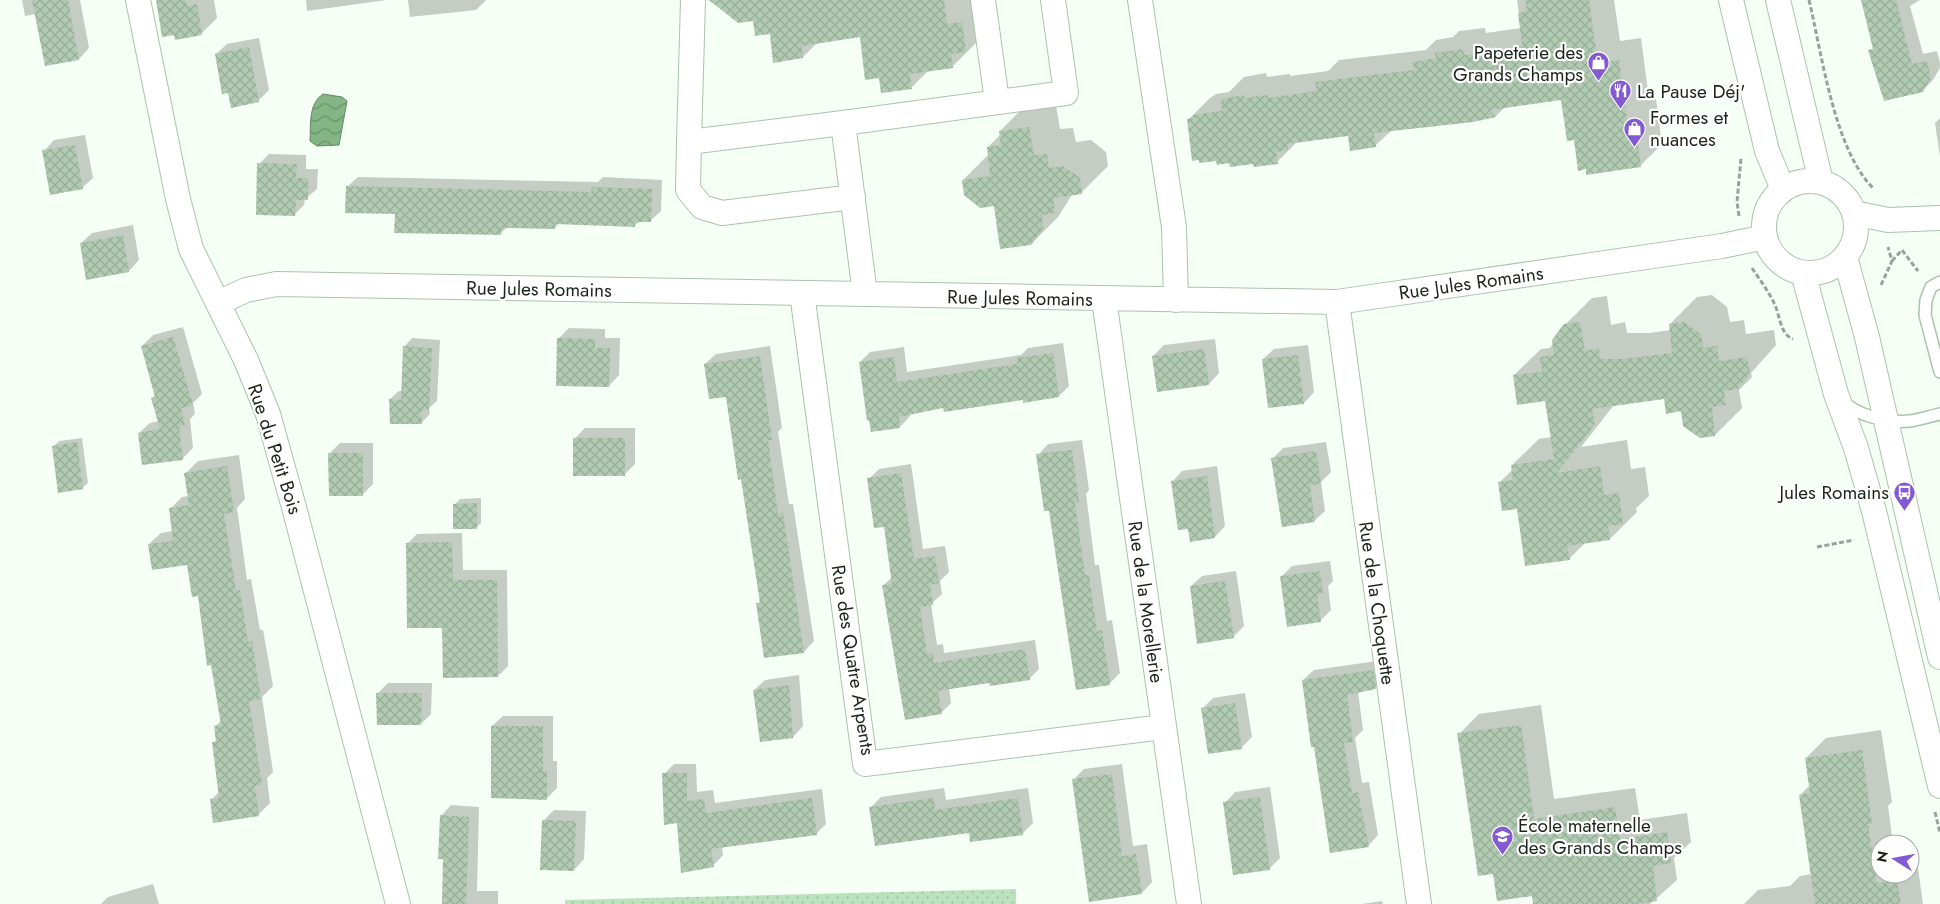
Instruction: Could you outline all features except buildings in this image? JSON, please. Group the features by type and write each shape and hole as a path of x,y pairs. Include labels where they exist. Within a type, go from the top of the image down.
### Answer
{"street":[{"name":"Rue du Petit Bois","path":"138,0 178,199 191,249 246,360 268,414 296,511 398,904"},
{"path":"693,0 688,190 702,207 722,214 853,197"},
{"path":"983,0 997,101"},
{"path":"688,142 1066,92 1053,0"},
{"path":"1140,0 1174,227 1176,300"},
{"path":"1731,0 1767,151 1783,189"},
{"path":"1778,0 1821,182"},
{"path":"843,123 865,294"},
{"path":"1808,180 1821,182 1841,193 1854,213 1855,236 1845,257 1826,270 1804,273 1794,271 1778,261 1764,237 1764,226 1769,205 1783,189 1795,183 1808,180"},
{"path":"1854,213 1888,220 1940,218"},
{"name":"Rue Jules Romains","path":"218,303 246,290 276,284 1337,302 1722,246 1764,237"},
{"path":"1845,257 1940,657"},
{"path":"1804,273 1836,394 1856,448 1874,511 1940,786"},
{"name":"Rue des Quatre Arpents","path":"802,293 865,764 1163,727"},
{"name":"Rue de la Morellerie","path":"1104,299 1189,904"},
{"name":"Rue de la Choquette","path":"1337,302 1377,612 1419,904"}],"lane":[{"path":"1936,285 1926,300 1925,315 1940,372"},
{"path":"1836,394 1850,409 1885,420 1909,421 1940,414"}],"path":[{"path":"1809,0 1837,119 1850,156 1872,187 1890,199 1886,235 1892,262"},
{"path":"1880,294 1880,286 1892,262 1902,250 1936,285"},
{"path":"1817,547 1859,539"}],"shaded area":[{"path":"1016,889 1016,904 565,904 565,900"}],"water":[{"path":"323,94 342,97 347,101 339,145 317,146 310,141 313,109 318,98"}],"place":[{"name":"Papeterie des Grands Champs","path":"1599,82"},
{"name":"La Pause Déj'","path":"1621,110"},
{"name":"Formes et nuances","path":"1634,147"},
{"name":"Jules Romains","path":"1905,511"},
{"name":"École maternelle des Grands Champs","path":"1502,855"}]}
